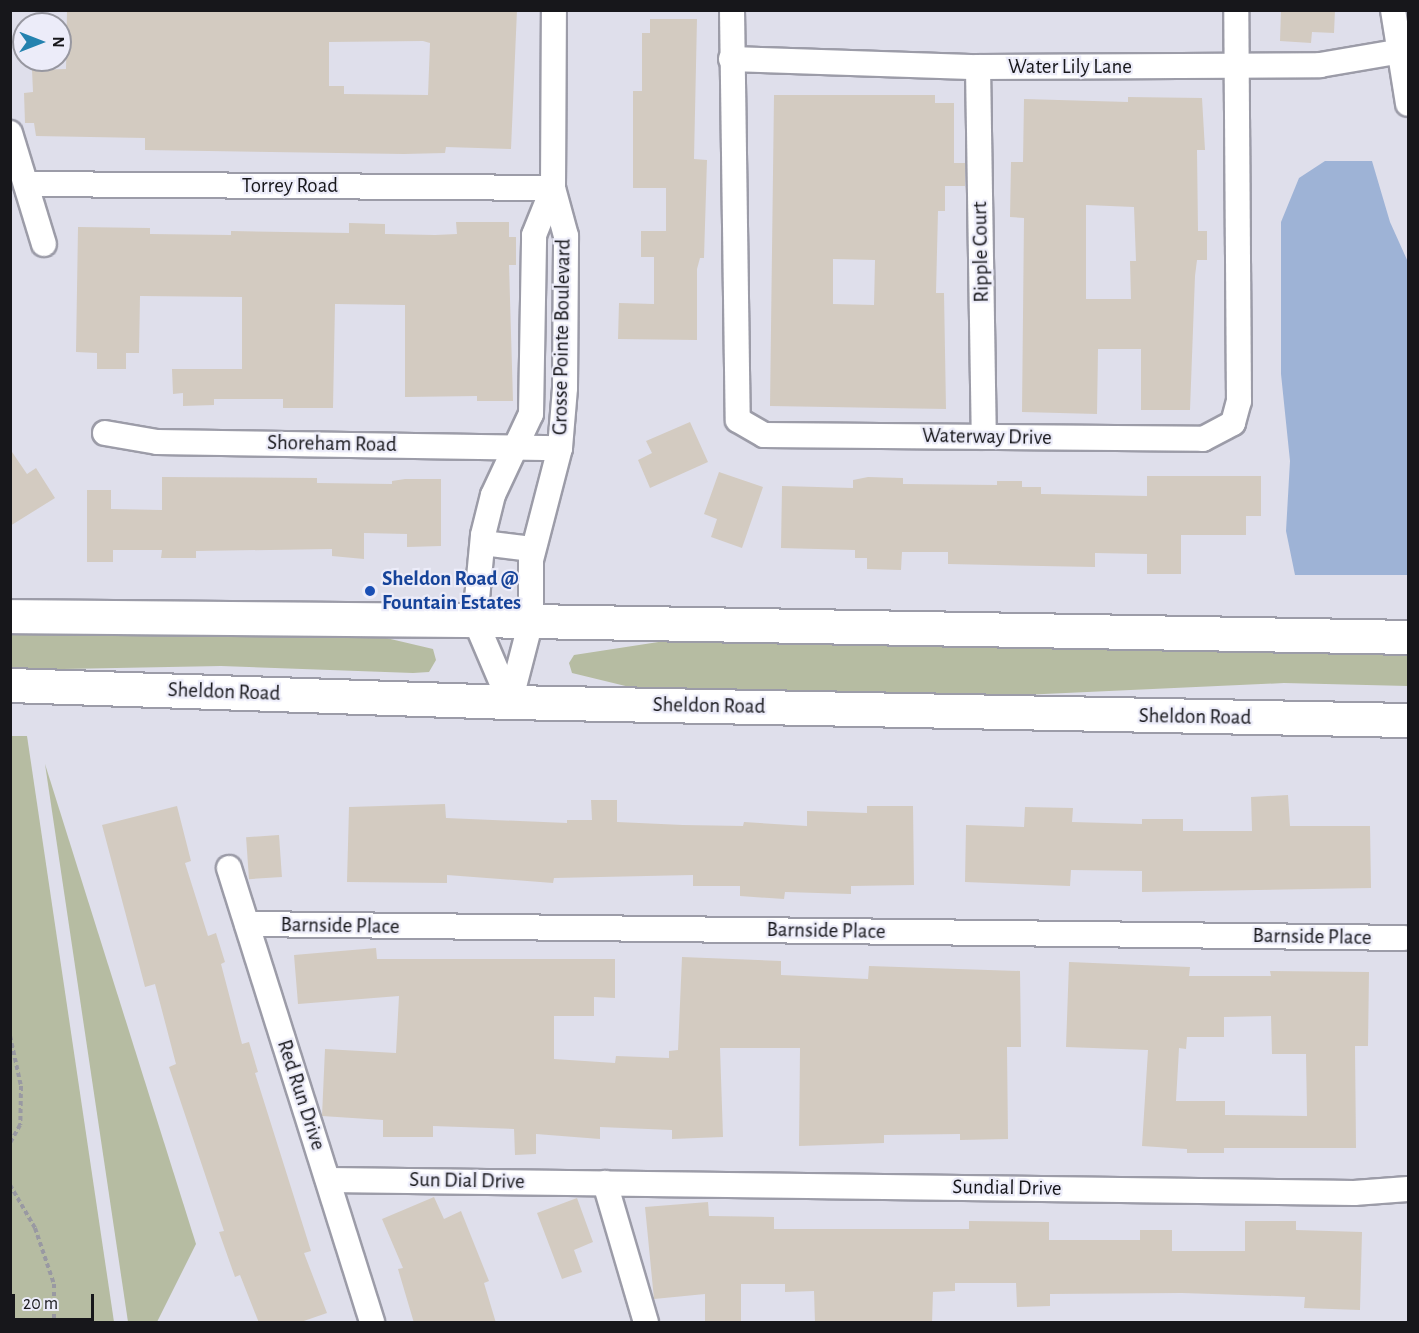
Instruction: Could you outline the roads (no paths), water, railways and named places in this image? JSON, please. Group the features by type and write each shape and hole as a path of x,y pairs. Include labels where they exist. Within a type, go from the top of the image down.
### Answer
{"main road":[{"path":"10,616 475,620 1408,637"},
{"name":"Sheldon Road","path":"10,685 510,702 1408,720"}],"street":[{"name":"Grosse Pointe Boulevard","path":"510,702 531,621 532,549 560,448 565,388 566,236 553,188 554,10"},
{"name":"Waterway Drive","path":"732,10 738,420 764,435 1203,439 1233,423 1239,401 1234,65 1236,10"},
{"path":"1393,10 1403,50 1408,104"},
{"name":"Water Lily Lane","path":"731,59 978,68 1320,65 1403,50"},
{"name":"Ripple Court","path":"978,68 984,437"},
{"path":"10,133 44,244"},
{"name":"Torrey Road","path":"26,184 553,188"},
{"name":"Grosse Pointe Boulevard","path":"510,702 475,620 483,543 493,495 519,446 531,414 534,235 553,188"},
{"name":"Shoreham Road","path":"105,433 157,442 560,448"},
{"path":"483,543 532,549"},
{"name":"Red Run Drive","path":"229,868 372,1323"},
{"name":"Barnside Place","path":"248,924 1407,940"},
{"name":"Sun Dial Drive","path":"328,1180 605,1183"},
{"path":"605,1183 646,1323"},
{"name":"Sundial Drive","path":"605,1183 1354,1193 1408,1189"}],"water":[{"path":"1325,161 1372,161 1390,222 1408,262 1408,575 1295,575 1286,531 1290,461 1281,374 1281,222 1299,178"}],"place":[{"name":"Sheldon Road @ Fountain Estates","path":"370,591"}]}
